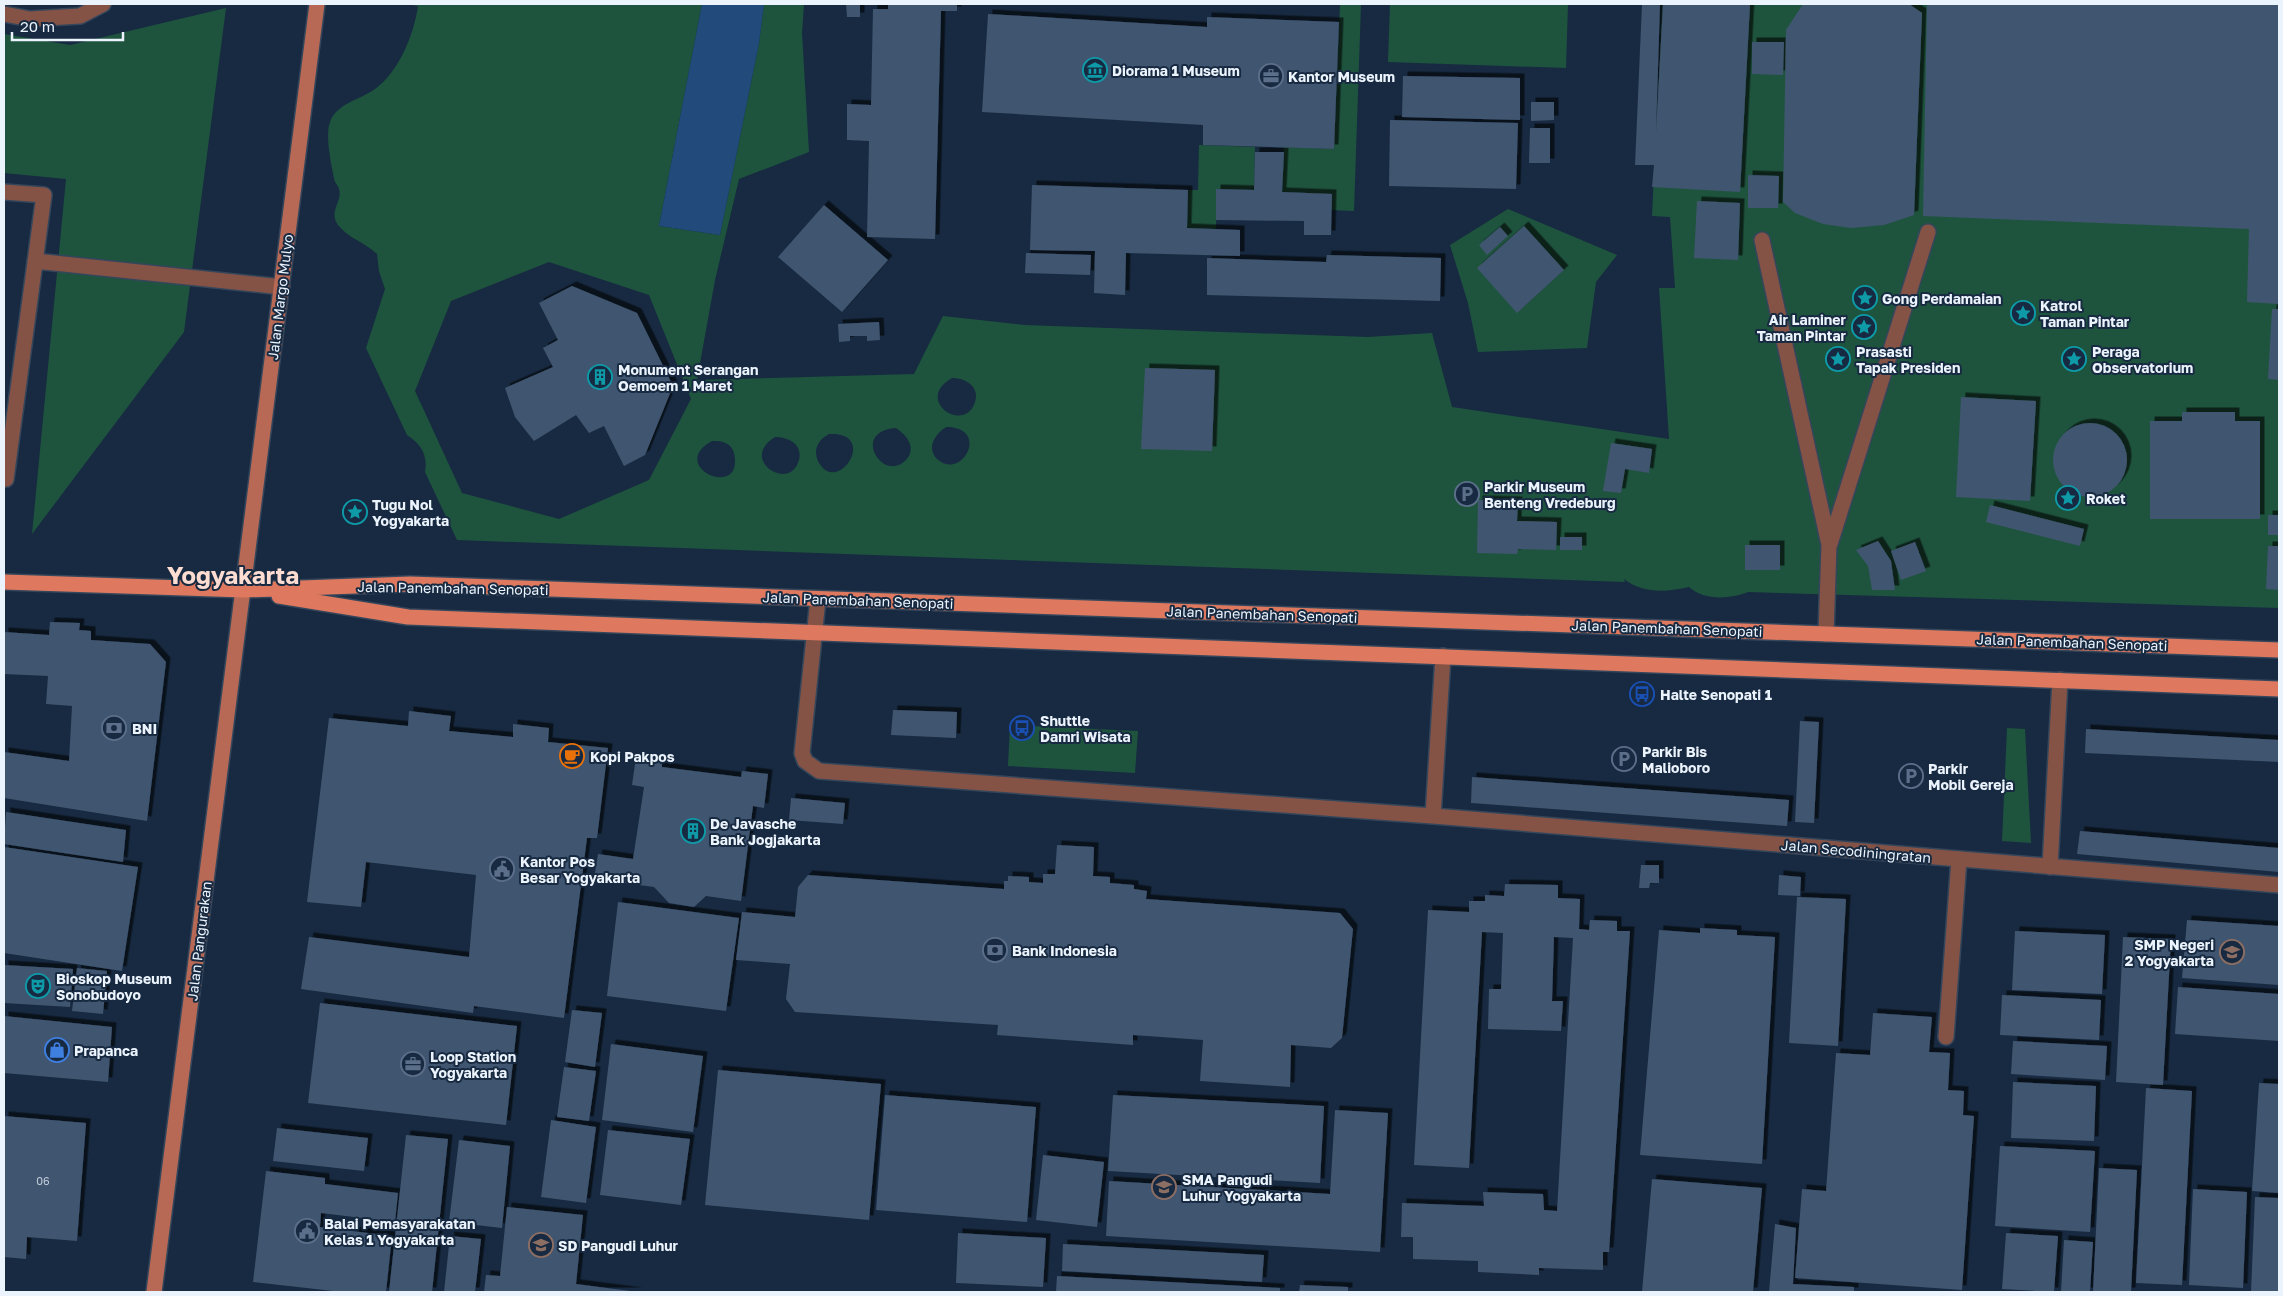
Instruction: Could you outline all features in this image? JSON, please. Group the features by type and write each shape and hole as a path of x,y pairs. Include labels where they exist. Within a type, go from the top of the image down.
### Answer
{"main road":[{"path":"4,582 244,590"},
{"name":"Jalan Panembahan Senopati","path":"244,590 410,584 2279,650"},
{"name":"Jalan Panembahan Senopati","path":"244,590 408,617 2279,688"}],"street":[{"path":"4,14 30,19 80,16 103,4"},
{"name":"Jalan Margo Mulyo","path":"244,590 317,4"},
{"path":"4,192 44,195 6,479"},
{"path":"1829,545 1928,232"},
{"path":"1762,240 1829,545 1826,634"},
{"path":"35,261 282,287"},
{"name":"Jalan Pangurakan","path":"154,1292 244,590"},
{"name":"Jalan Secodiningratan","path":"818,599 802,753 805,761 819,771 1432,816 2279,885"},
{"path":"1432,816 1443,656"},
{"path":"2050,867 2060,680"},
{"path":"1946,1037 1959,859"}],"green space":[{"path":"407,4 702,4 659,226 720,235 759,43 764,4 804,4 802,33 809,152 739,179 715,280 697,380 914,374 943,316 1024,325 1368,337 1432,333 1452,407 1669,439 1659,288 1675,288 1670,217 1652,216 1662,4 2279,4 2279,608 1748,592 1733,596 1710,597 1695,592 1689,587 1664,591 1655,590 1639,587 1624,579 1625,582 457,540 425,472 426,466 422,450 407,435 366,348 385,289 379,271 377,254 342,230 335,220 334,215 340,194 334,179 328,142 330,122 338,110 369,93 384,82 398,63 409,40 418,6","holes":["549,262 649,295 691,399 649,480 559,519 462,493 415,391 451,301","952,378 966,381 973,387 976,396 970,411 962,415 953,415 945,411 940,404 938,396 941,387","946,427 960,429 967,435 970,443 968,452 963,459 955,464 946,464 937,459 932,446 938,433","896,428 907,438 911,451 906,460 897,466 888,466 875,454 873,446 875,438 882,431","829,434 844,436 851,442 853,451 850,460 844,468 836,472 827,471 819,463 816,450 822,439","775,437 785,438 793,442 800,454 794,469 786,474 770,469 764,463 762,455 765,446","712,441 728,444 735,455 733,471 726,476 717,477 708,474 700,468 697,459 700,450"]},
{"path":"1340,4 1361,4 1354,211 1331,210 1332,194 1282,192 1284,147 1334,149"},
{"path":"1390,4 1568,4 1566,68 1388,62"},
{"path":"226,8 184,332 32,534 66,179 4,173 4,34 70,45"},
{"path":"1199,145 1255,147 1254,190 1217,189 1216,229 1187,228 1188,190 1198,190"},
{"path":"1508,209 1617,255 1596,282 1587,348 1478,352 1468,303 1450,245"},
{"path":"1010,725 1138,731 1135,773 1008,766"},
{"path":"2007,728 2025,729 2031,843 2002,841"}],"water":[{"path":"702,4 764,4 759,43 720,235 659,226"}],"building":[{"path":"846,4 860,4 860,17 847,17"},
{"path":"888,4 957,4 957,11 941,11 935,239 867,237 869,141 847,140 847,104 871,105 873,9 888,9"},
{"path":"1642,4 1660,4 1656,133 1663,4 1750,4 1740,192 1652,187 1654,165 1635,165"},
{"path":"1803,4 1909,4 1922,13 1914,215 1884,225 1851,228 1823,224 1795,213 1783,202 1786,30"},
{"path":"1927,4 2279,4 2279,304 2247,302 2249,229 1923,216"},
{"path":"988,14 1207,27 1207,17 1339,22 1334,149 1203,145 1203,125 982,112"},
{"path":"1752,42 1784,42 1783,75 1752,74"},
{"path":"1403,76 1520,78 1520,120 1402,117"},
{"path":"1531,102 1554,102 1554,120 1531,121"},
{"path":"1390,120 1518,123 1516,189 1389,186"},
{"path":"1530,128 1550,128 1550,163 1529,163"},
{"path":"1255,152 1284,152 1282,192 1332,194 1331,235 1304,235 1304,221 1216,220 1216,189 1254,190"},
{"path":"1748,175 1779,176 1778,208 1748,208"},
{"path":"1032,185 1188,190 1187,228 1240,230 1240,256 1126,253 1125,295 1094,293 1095,251 1030,250"},
{"path":"1697,201 1740,203 1738,260 1694,258"},
{"path":"824,205 888,260 842,312 778,257"},
{"path":"1524,226 1564,270 1517,313 1477,268"},
{"path":"1500,227 1508,236 1487,255 1479,245"},
{"path":"1026,253 1091,255 1090,275 1025,273"},
{"path":"1327,255 1441,258 1440,301 1207,295 1207,258 1326,262"},
{"name":"Monument Serangan Oemoem 1 Maret","path":"572,286 637,313 673,386 645,455 624,466 604,426 589,433 576,415 534,441 515,417 505,388 553,367 543,348 558,340 539,303"},
{"path":"2272,309 2279,309 2279,380 2268,379"},
{"path":"879,322 880,340 867,341 867,336 850,336 850,341 839,342 838,324"},
{"path":"1145,368 1215,370 1212,451 1141,449"},
{"path":"1961,397 2036,401 2030,501 1956,497"},
{"path":"2182,412 2235,412 2235,421 2260,421 2260,519 2150,519 2150,421 2182,421"},
{"path":"2090,423 2104,426 2116,434 2124,446 2127,460 2124,474 2116,486 2104,494 2090,497 2076,494 2064,486 2056,474 2053,460 2056,446 2064,434 2076,426"},
{"path":"1611,443 1652,449 1649,473 1625,469 1621,493 1603,491"},
{"path":"1478,500 1518,501 1517,521 1557,522 1556,550 1518,549 1517,554 1477,553"},
{"path":"1990,505 2084,529 2080,546 1986,522"},
{"path":"2268,515 2279,515 2279,535 2268,535"},
{"path":"1560,537 1582,537 1582,550 1560,550"},
{"path":"1878,541 1891,561 1895,590 1872,590 1868,566 1856,550"},
{"path":"1915,542 1926,571 1901,580 1891,551"},
{"path":"1745,545 1780,545 1780,570 1745,570"},
{"path":"2268,546 2279,546 2279,590 2266,589"},
{"name":"BNI","path":"50,622 80,623 79,630 91,631 91,640 150,644 166,662 147,821 4,798 4,752 69,761 72,706 46,704 48,676 4,674 4,632 49,635"},
{"path":"893,710 957,712 956,738 891,735"},
{"name":"Kantor Pos Besar Yogyakarta","path":"409,711 451,716 449,731 513,737 513,724 549,728 548,742 608,748 597,838 587,838 564,1018 474,1006 473,1013 301,989 309,937 469,957 476,875 366,862 361,907 307,902 329,718 408,726"},
{"path":"1800,721 1819,722 1814,823 1795,822"},
{"path":"2086,729 2279,740 2279,762 2085,753"},
{"name":"De Javasche Bank Jogjakarta","path":"636,757 662,761 662,767 741,777 742,771 768,774 764,808 753,806 741,901 706,896 694,907 669,903 654,887 594,879 598,854 633,859 644,787 632,785"},
{"path":"1472,777 1789,800 1787,826 1471,803"},
{"path":"791,798 845,803 843,824 789,820"},
{"path":"6,812 126,830 123,862 4,844"},
{"path":"2080,831 2279,848 2279,872 2077,854"},
{"name":"Bank Indonesia","path":"1057,845 1094,847 1093,876 1110,877 1110,883 1134,885 1134,889 1147,891 1146,899 1340,913 1353,929 1342,1038 1331,1048 1291,1045 1290,1087 1200,1081 1203,1040 1133,1035 1133,1045 997,1035 998,1025 795,1012 786,999 790,964 736,960 742,912 795,917 798,887 808,875 1004,889 1004,881 1008,881 1008,876 1029,877 1029,882 1043,883 1043,874 1055,874"},
{"path":"4,847 138,867 122,971 4,953"},
{"path":"1641,865 1659,865 1659,883 1650,883 1649,888 1639,888"},
{"path":"1779,875 1801,877 1800,896 1778,895"},
{"path":"1505,884 1558,885 1558,898 1580,899 1579,929 1589,930 1590,920 1617,921 1617,931 1630,931 1609,1252 1603,1252 1603,1270 1539,1268 1539,1275 1478,1272 1478,1261 1413,1259 1413,1237 1401,1237 1402,1203 1484,1206 1483,1192 1543,1194 1544,1210 1557,1211 1573,938 1554,937 1552,1001 1563,1001 1561,1031 1488,1029 1489,989 1501,989 1503,933 1482,932 1469,1168 1414,1165 1428,910 1469,912 1469,901 1485,901 1485,895 1504,896"},
{"path":"1797,897 1846,899 1838,1046 1789,1043"},
{"path":"618,902 739,918 726,1011 607,996"},
{"name":"SMP Negeri 2 Yogyakarta","path":"2187,920 2279,926 2279,985 2182,978"},
{"path":"1700,928 1737,930 1737,935 1775,937 1762,1164 1640,1155 1659,930 1700,933"},
{"path":"2015,931 2105,935 2102,994 2012,990"},
{"path":"2123,937 2171,939 2163,1085 2116,1082"},
{"name":"Bioskop Museum Sonobudoyo","path":"4,965 73,969 70,1007 4,1003"},
{"path":"77,968 107,971 103,1014 72,1011"},
{"path":"2178,987 2279,994 2279,1041 2175,1034"},
{"path":"2002,995 2101,1000 2099,1040 2000,1035"},
{"name":"Loop Station Yogyakarta","path":"320,1003 517,1026 506,1125 308,1103"},
{"path":"572,1010 602,1013 595,1067 565,1062"},
{"path":"1873,1013 1932,1017 1929,1052 1950,1053 1948,1090 1964,1091 1963,1115 1974,1116 1962,1290 1795,1278 1802,1189 1826,1191 1836,1053 1870,1055"},
{"name":"Prapanca","path":"4,1016 112,1027 108,1082 4,1073"},
{"path":"2013,1041 2107,1046 2105,1080 2011,1074"},
{"path":"611,1044 703,1056 693,1132 602,1120"},
{"path":"564,1067 596,1071 589,1121 557,1117"},
{"path":"718,1070 881,1084 869,1220 705,1205"},
{"path":"2013,1082 2096,1086 2094,1141 2011,1138"},
{"path":"2259,1083 2279,1084 2279,1193 2252,1191"},
{"path":"2146,1088 2192,1091 2182,1285 2136,1283"},
{"path":"885,1095 1036,1107 1027,1222 876,1210"},
{"path":"1113,1095 1324,1106 1320,1183 1108,1171"},
{"name":"SMA Pangudi Luhur Yogyakarta","path":"1335,1110 1388,1113 1380,1252 1106,1236 1109,1181 1330,1194"},
{"path":"4,1116 86,1123 77,1241 27,1237 26,1259 4,1257"},
{"path":"551,1120 596,1127 586,1203 541,1197"},
{"path":"277,1128 368,1138 364,1171 273,1161"},
{"path":"608,1130 690,1139 681,1205 600,1195"},
{"path":"406,1135 448,1139 432,1292 389,1292"},
{"path":"459,1140 510,1146 502,1228 449,1222"},
{"path":"2000,1146 2095,1151 2090,1232 1995,1226"},
{"path":"1043,1155 1104,1162 1097,1227 1036,1220"},
{"path":"2099,1168 2137,1170 2131,1292 2093,1292"},
{"name":"Balai Pemasyarakatan Kelas 1 Yogyakarta","path":"266,1171 325,1178 325,1184 398,1193 395,1222 321,1213 320,1227 392,1236 386,1292 342,1292 253,1282"},
{"path":"1652,1179 1762,1188 1753,1292 1642,1292"},
{"path":"2193,1189 2247,1192 2243,1288 2189,1285"},
{"path":"2255,1197 2279,1198 2279,1292 2251,1292"},
{"name":"SD Pangudi Luhur","path":"507,1207 583,1215 576,1284 638,1292 484,1292 486,1275 500,1276"},
{"path":"1775,1224 1796,1228 1793,1284 1854,1287 1854,1292 1769,1292"},
{"path":"958,1233 1046,1238 1043,1287 956,1283"},
{"path":"2006,1233 2058,1236 2054,1292 2002,1289"},
{"path":"450,1236 481,1239 475,1292 444,1292"},
{"path":"2064,1240 2093,1242 2090,1292 2061,1292"},
{"path":"1063,1244 1264,1255 1262,1282 1062,1271"},
{"path":"1057,1276 1280,1288 1280,1292 1056,1292"},
{"path":"1300,1285 1348,1287 1348,1292 1299,1292"}],"place":[{"name":"Diorama 1 Museum","path":"1095,70"},
{"name":"Kantor Museum","path":"1271,76"},
{"name":"Gong Perdamaian","path":"1865,298"},
{"name":"Katrol Taman Pintar","path":"2023,313"},
{"name":"Air Laminer Taman Pintar","path":"1864,327"},
{"name":"Prasasti Tapak Presiden","path":"1838,359"},
{"name":"Peraga Observatorium","path":"2074,359"},
{"name":"Monument Serangan Oemoem 1 Maret","path":"600,377"},
{"name":"Parkir Museum Benteng Vredeburg","path":"1467,494"},
{"name":"Roket","path":"2068,498"},
{"name":"Tugu Nol Yogyakarta","path":"355,512"},
{"name":"Halte Senopati 1","path":"1642,694"},
{"name":"BNI","path":"114,728"},
{"name":"Shuttle Damri Wisata","path":"1022,728"},
{"name":"Kopi Pakpos","path":"572,756"},
{"name":"Parkir Bis Malioboro","path":"1624,759"},
{"name":"Parkir Mobil Gereja","path":"1911,776"},
{"name":"De Javasche Bank Jogjakarta","path":"693,831"},
{"name":"Kantor Pos Besar Yogyakarta","path":"502,869"},
{"name":"Bank Indonesia","path":"995,950"},
{"name":"SMP Negeri 2 Yogyakarta","path":"2232,952"},
{"name":"Bioskop Museum Sonobudoyo","path":"38,986"},
{"name":"Prapanca","path":"57,1050"},
{"name":"Loop Station Yogyakarta","path":"413,1064"},
{"name":"SMA Pangudi Luhur Yogyakarta","path":"1164,1187"},
{"name":"Balai Pemasyarakatan Kelas 1 Yogyakarta","path":"307,1231"},
{"name":"SD Pangudi Luhur","path":"541,1245"}],"district":[{"name":"Yogyakarta","path":"233,574"}]}
